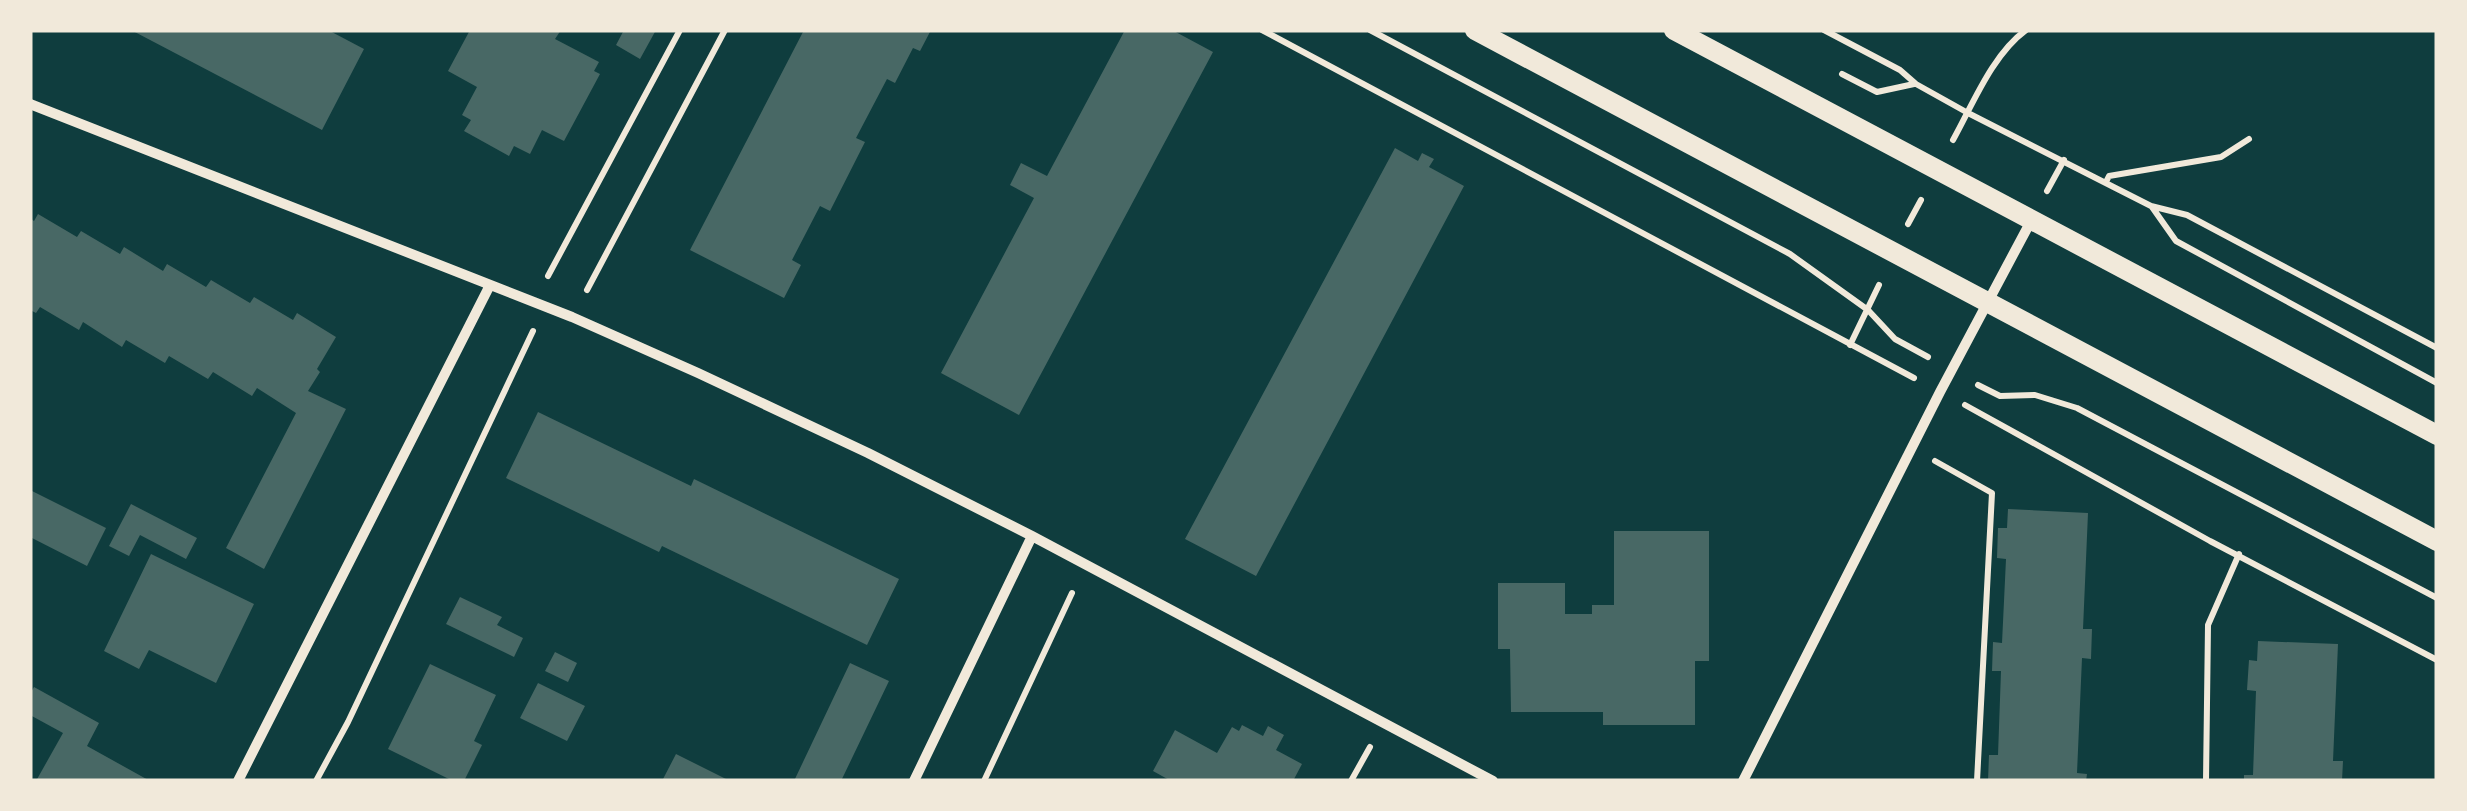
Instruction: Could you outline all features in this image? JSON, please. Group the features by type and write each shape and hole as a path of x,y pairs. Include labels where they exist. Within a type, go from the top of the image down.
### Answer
{"main road":[{"path":"1475,30 2437,541"},
{"path":"1674,30 2437,435"}],"street":[{"path":"30,104 572,318 868,452 1493,781"},
{"path":"1743,781 2032,218"},
{"path":"238,781 490,286"},
{"path":"914,781 1032,536"}],"path":[{"path":"316,781 348,722 539,305 680,30"},
{"path":"572,318 725,30"},
{"path":"1262,30 2437,660"},
{"path":"1370,30 1790,254 1868,310 1895,339 1951,370 2000,396 2035,395 2078,408 2437,598"},
{"path":"1824,30 1900,70 1916,84 1968,113 2151,206 2187,215 2437,348"},
{"path":"1968,113 1994,67 2026,30"},
{"path":"1826,66 1877,92 1916,84"},
{"path":"2106,182 2109,176 2221,157 2249,139"},
{"path":"2151,206 2176,241 2437,382"},
{"path":"1912,448 1992,492 1977,781"},
{"path":"2206,781 2208,625 2239,554"},
{"path":"984,781 1086,564"}],"building":[{"path":"131,30 328,30 364,49 322,130"},
{"path":"470,30 561,30 555,39 599,62 594,71 600,74 564,141 542,130 530,154 514,146 509,156 464,131 471,120 462,115 477,87 448,71"},
{"path":"624,30 656,30 640,59 616,45"},
{"path":"804,30 931,30 920,51 913,48 895,83 887,79 856,138 865,142 830,211 820,206 792,260 801,265 784,298 690,250"},
{"path":"1125,30 1172,30 1213,52 1019,415 941,373 1034,198 1010,185 1021,163 1047,176"},
{"path":"1395,148 1418,161 1422,153 1434,159 1429,167 1464,186 1256,576 1185,539"},
{"path":"38,214 77,237 81,231 120,254 124,247 163,271 167,264 206,287 211,280 250,303 254,297 293,320 297,313 336,337 308,391 346,409 264,569 226,548 296,413 257,388 252,396 213,372 208,379 169,356 165,363 126,340 122,347 83,322 79,330 40,307 36,313 30,310 30,218 34,221"},
{"path":"538,412 691,486 694,479 899,579 867,645 662,546 659,552 506,478"},
{"path":"30,490 106,528 87,566 30,537"},
{"path":"131,504 197,538 186,559 140,535 129,556 109,546"},
{"path":"2008,509 2088,513 2083,629 2092,629 2091,659 2082,658 2077,773 2087,774 2086,781 1988,781 1989,755 1998,755 2001,671 1992,671 1993,642 2002,643 2006,559 1997,558 1998,528 2007,528"},
{"path":"1614,531 1709,531 1709,661 1695,661 1695,725 1603,725 1603,712 1511,712 1510,649 1498,649 1498,583 1565,583 1565,614 1592,614 1592,605 1614,605"},
{"path":"151,554 254,604 216,683 149,650 139,669 104,651"},
{"path":"460,597 502,617 497,625 523,638 514,657 446,624"},
{"path":"2258,641 2338,644 2333,761 2343,761 2342,781 2244,781 2244,775 2253,775 2256,691 2247,690 2249,660 2257,661"},
{"path":"555,652 577,663 568,682 545,671"},
{"path":"850,663 889,681 841,781 794,781"},
{"path":"430,664 496,695 474,741 482,745 464,781 453,781 388,749"},
{"path":"538,683 585,706 567,741 520,718"},
{"path":"34,687 99,723 87,746 150,781 36,781 63,733 30,715"},
{"path":"1242,725 1263,736 1268,726 1284,735 1276,750 1302,764 1293,781 1171,781 1153,771 1175,730 1217,753 1232,727 1239,731"},
{"path":"676,754 730,781 662,781"}]}
